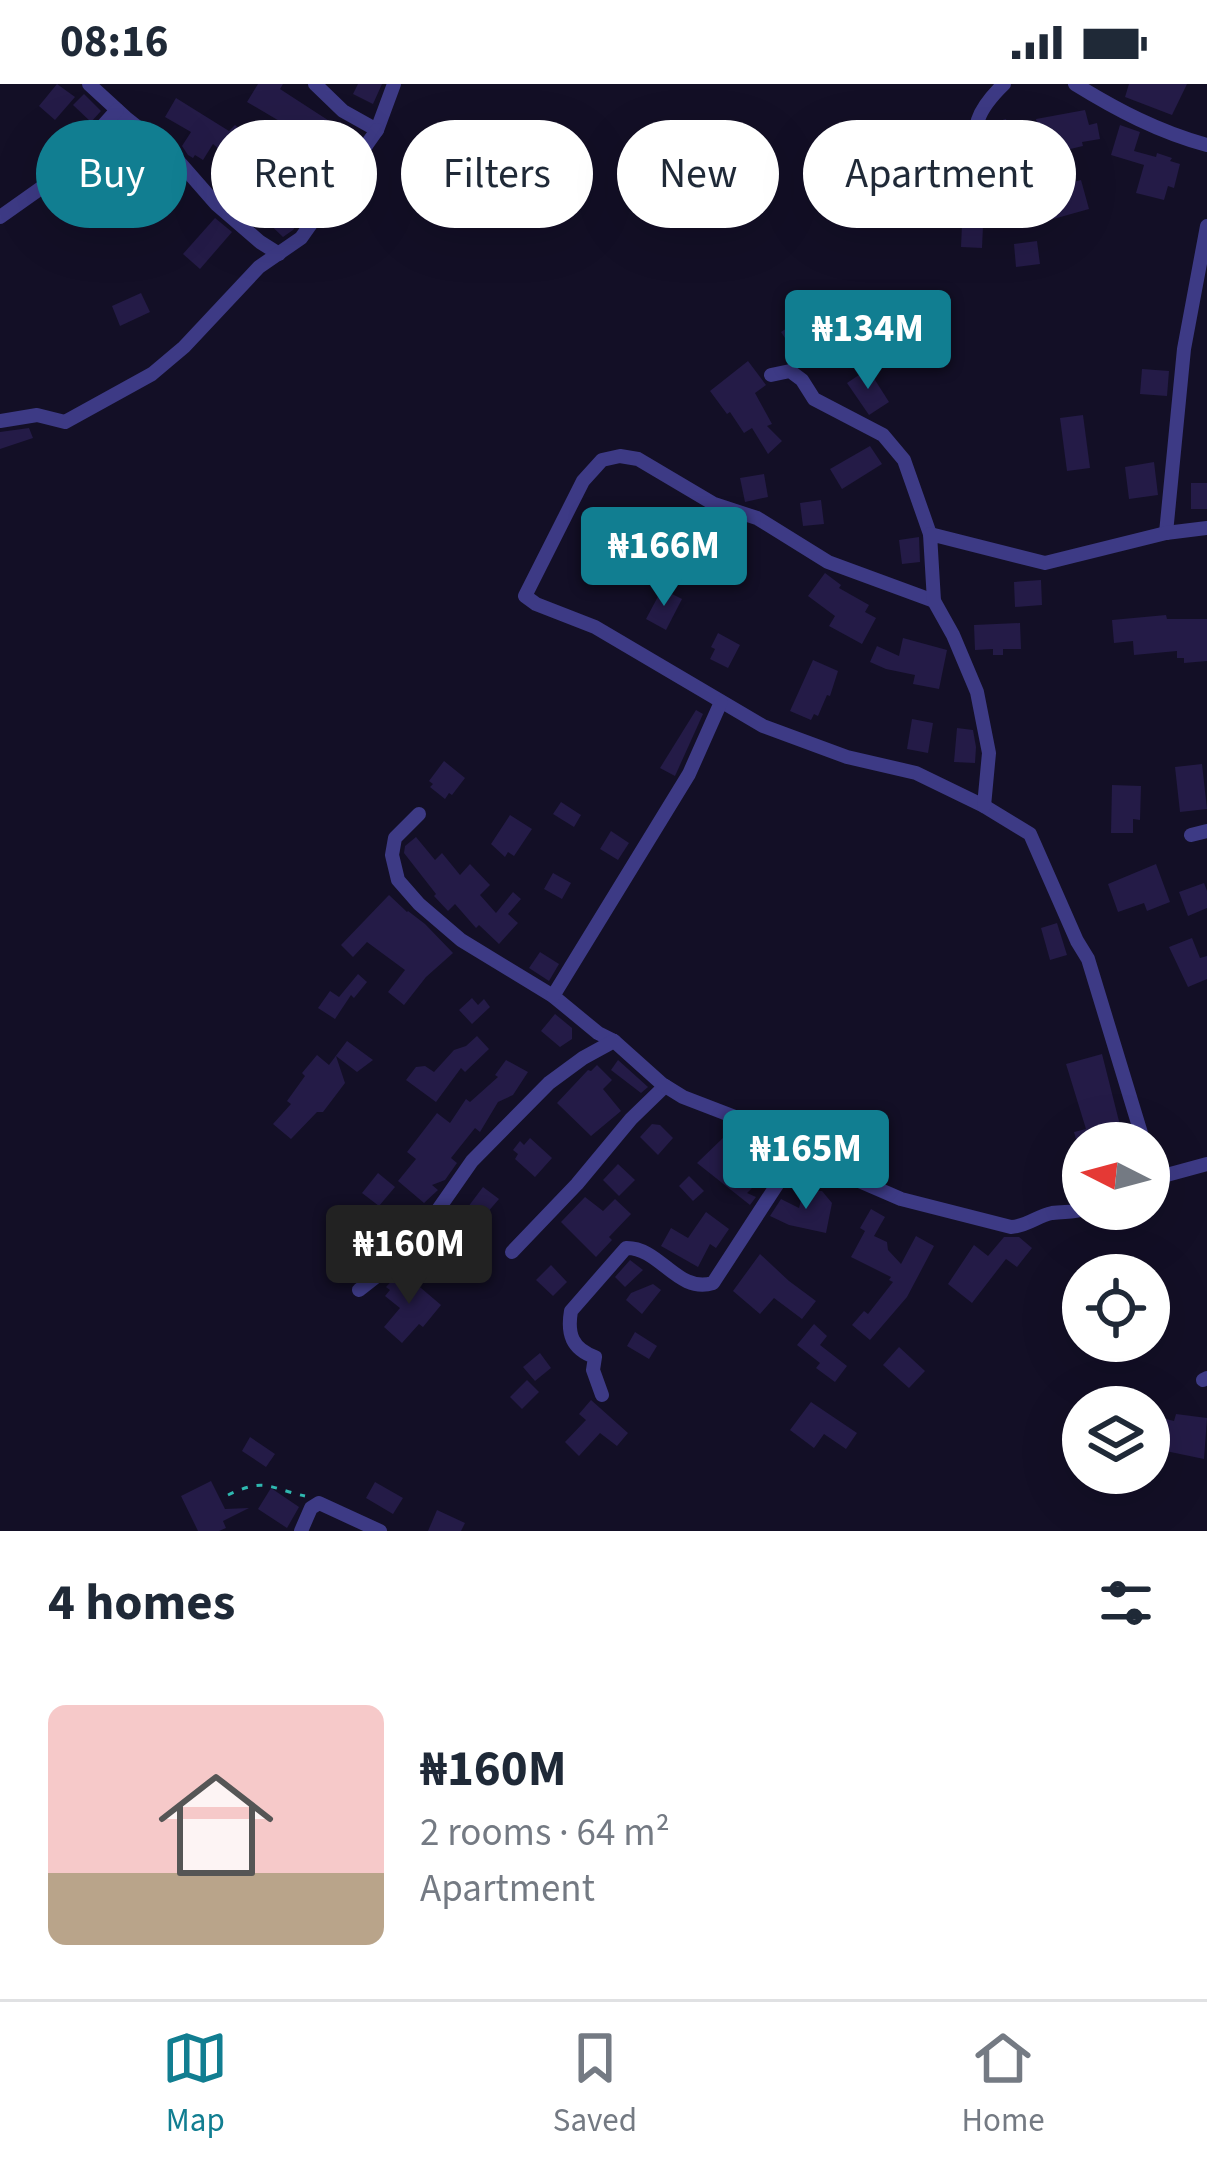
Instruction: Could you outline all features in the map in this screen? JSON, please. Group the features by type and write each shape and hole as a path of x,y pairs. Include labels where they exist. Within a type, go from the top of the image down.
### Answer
{"street":[{"path":"89,84 174,156 216,204 279,254"},
{"path":"314,84 359,120"},
{"path":"377,127 394,84"},
{"path":"977,120 986,101 1004,84"},
{"path":"1075,84 1148,125 1207,145"},
{"path":"0,218 58,176 117,110"},
{"path":"1166,533 1184,349 1207,226"},
{"path":"0,421 37,415 65,422 152,374 259,267 308,228"},
{"path":"771,375 790,370 814,399 883,436 904,460 930,534 934,601 977,692 989,753 984,806"},
{"path":"934,601 828,562 758,518 714,505 638,459 620,456 602,460 583,481 525,596 595,627 763,726 848,757 916,773 1030,834 1088,959 1138,1122"},
{"path":"930,534 1046,563 1166,533 1207,528"},
{"path":"553,996 688,774 721,702"},
{"path":"419,814 395,838 392,855 398,880 419,904 460,940 553,996 614,1041 665,1086 736,1117 797,1154 902,1199 1012,1227 1062,1213"},
{"path":"358,1290 421,1234 472,1161 549,1083 614,1041"},
{"path":"512,1252 665,1086"},
{"path":"602,1395 593,1370 595,1358 572,1344 571,1311 626,1248 640,1248 683,1280 703,1286 713,1282 797,1154"},
{"path":"1170,1175 1207,1164"},
{"path":"301,1531 311,1508 319,1503 380,1531"}],"path":[{"path":"227,1495 252,1483 267,1484 320,1499 322,1505"}],"building":[{"path":"57,84 75,97 55,120 39,106"},
{"path":"258,84 283,84 280,89 328,120 278,120 247,102"},
{"path":"358,84 382,84 373,104 353,94"},
{"path":"1129,84 1187,84 1172,115 1125,97"},
{"path":"84,94 101,111 89,120 73,105"},
{"path":"176,98 211,120 211,147 203,160 187,154 191,132 187,120 165,117"},
{"path":"1085,110 1089,125 1097,123 1100,139 1076,148 1076,120 1036,119"},
{"path":"1120,125 1140,132 1134,151 1156,157 1157,153 1180,164 1174,188 1168,186 1164,200 1136,193 1144,165 1111,155"},
{"path":"1081,180 1089,209 1076,213 1076,181"},
{"path":"211,222 211,228 232,232 200,269 183,254"},
{"path":"274,228 294,228 293,230 283,237"},
{"path":"962,228 983,228 982,248 961,247"},
{"path":"1037,241 1040,264 1016,267 1014,244"},
{"path":"141,293 150,312 120,326 112,306"},
{"path":"807,315 824,342 837,335 845,350 818,364 806,341 793,350 781,332"},
{"path":"748,361 766,385 755,393 772,424 767,426 782,441 768,454 752,428 744,433 710,391"},
{"path":"868,369 889,402 869,415 847,383"},
{"path":"1142,369 1169,371 1167,396 1140,394"},
{"path":"1083,415 1090,468 1067,471 1060,418"},
{"path":"29,428 33,438 0,449 0,432"},
{"path":"870,446 882,464 842,489 830,469"},
{"path":"1154,462 1158,495 1129,499 1125,467"},
{"path":"764,474 768,497 745,502 740,478"},
{"path":"1191,483 1207,483 1207,509 1191,509"},
{"path":"821,500 824,524 803,526 800,503"},
{"path":"919,537 920,562 902,564 899,540"},
{"path":"825,573 839,588 869,605 865,612 876,618 862,644 829,626 835,616 808,596"},
{"path":"1041,580 1042,605 1015,607 1014,582"},
{"path":"662,589 682,599 666,630 646,619"},
{"path":"1166,615 1167,619 1207,619 1207,661 1184,663 1177,651 1134,655 1133,641 1114,643 1112,620"},
{"path":"1020,623 1021,649 1003,649 1003,655 993,655 993,649 975,650 974,625"},
{"path":"718,633 740,645 728,668 710,659"},
{"path":"903,638 947,650 939,689 913,684 915,675 870,662 877,646 899,656"},
{"path":"813,660 838,671 830,696 811,720 790,711"},
{"path":"696,710 703,714 675,776 660,768"},
{"path":"912,719 933,723 928,753 907,749"},
{"path":"957,728 973,730 975,763 954,762"},
{"path":"444,761 465,778 445,799 429,781"},
{"path":"1202,764 1207,809 1180,812 1175,767"},
{"path":"1112,785 1141,786 1140,820 1133,819 1133,833 1111,833"},
{"path":"561,802 581,815 574,827 553,814"},
{"path":"510,815 532,829 514,856 508,852 505,857 491,844"},
{"path":"611,831 629,843 618,860 600,849"},
{"path":"416,837 435,860 442,853 460,875 470,864 490,885 480,895 496,913 513,892 521,899 508,914 518,923 499,944 479,925 476,928 455,904 448,911 434,896 404,853"},
{"path":"1156,864 1170,902 1147,911 1144,903 1118,912 1108,884"},
{"path":"553,873 571,883 562,899 544,889"},
{"path":"1204,883 1207,908 1188,916 1179,892"},
{"path":"389,895 453,953 404,1005 388,992 405,970 367,942 353,957 341,945"},
{"path":"1057,923 1067,955 1050,960 1041,928"},
{"path":"1192,938 1200,958 1207,956 1207,979 1188,987 1169,947"},
{"path":"540,952 559,964 549,981 529,968"},
{"path":"358,974 367,982 335,1019 318,1008 330,991 339,997"},
{"path":"472,998 478,1005 484,999 490,1007 472,1024 459,1010"},
{"path":"555,1014 572,1028 572,1039 560,1047 541,1031"},
{"path":"477,1036 489,1049 465,1072 461,1068 436,1102 406,1080 416,1067 434,1072 454,1050"},
{"path":"347,1041 373,1060 357,1072 336,1056 345,1083 323,1112 317,1112 291,1139 273,1124 291,1104 287,1101 305,1076 302,1073 317,1055 329,1065"},
{"path":"1102,1054 1119,1122 1084,1122 1066,1064"},
{"path":"506,1060 528,1072 513,1095 498,1102 480,1132 475,1128 451,1158 457,1163 445,1180 432,1185 438,1190 424,1203 398,1181 416,1159 407,1152 437,1113 450,1123 466,1099 470,1102 498,1077"},
{"path":"618,1060 648,1087 641,1093 611,1070"},
{"path":"597,1065 612,1080 603,1089 621,1111 591,1136 557,1103"},
{"path":"784,1110 810,1117 811,1130 781,1121"},
{"path":"652,1124 660,1125 673,1138 658,1155 640,1137"},
{"path":"724,1137 727,1145 758,1169 748,1182 752,1188 747,1193 756,1197 750,1205 697,1163"},
{"path":"530,1138 552,1158 535,1177 515,1159 518,1154 513,1150"},
{"path":"618,1164 635,1180 619,1196 603,1180"},
{"path":"378,1173 395,1187 379,1206 362,1193"},
{"path":"689,1176 704,1191 693,1201 679,1186"},
{"path":"483,1187 499,1199 456,1249 463,1257 445,1274 425,1252"},
{"path":"822,1191 832,1203 826,1233 770,1216 781,1199 799,1208 802,1196"},
{"path":"585,1197 603,1211 615,1199 631,1214 596,1257 561,1222"},
{"path":"871,1209 885,1217 874,1236 887,1242 901,1264 916,1236 934,1246 907,1297 870,1340 852,1325 864,1311 868,1314 893,1282 851,1257"},
{"path":"379,1211 402,1226 400,1240 389,1248 365,1231"},
{"path":"706,1212 729,1229 716,1248 710,1244 698,1267 661,1246 671,1228 688,1238"},
{"path":"1004,1237 1019,1237 1032,1248 1017,1267 1006,1259 972,1303 948,1284 974,1245 988,1256"},
{"path":"760,1254 816,1301 802,1319 774,1298 760,1314 733,1291"},
{"path":"630,1260 643,1270 625,1287 615,1277"},
{"path":"551,1265 567,1282 553,1296 536,1280"},
{"path":"401,1271 441,1305 402,1343 384,1327 400,1308 385,1296 390,1290 386,1287"},
{"path":"653,1284 661,1290 642,1314 626,1300"},
{"path":"814,1324 827,1336 820,1345 847,1366 835,1382 797,1345"},
{"path":"635,1332 657,1346 649,1359 627,1346"},
{"path":"899,1347 925,1371 909,1388 883,1365"},
{"path":"540,1353 551,1368 535,1381 523,1367"},
{"path":"527,1380 539,1392 522,1409 510,1397"},
{"path":"591,1400 628,1433 617,1446 600,1433 579,1456 565,1442 586,1420 579,1414"},
{"path":"811,1402 857,1433 846,1449 824,1434 814,1448 790,1430"},
{"path":"1176,1414 1207,1418 1204,1459 1170,1452 1170,1420"},
{"path":"250,1437 275,1454 266,1467 242,1451"},
{"path":"211,1481 225,1509 249,1508 223,1521 226,1528 198,1531 181,1496"},
{"path":"375,1482 403,1498 393,1514 366,1498"},
{"path":"271,1488 299,1507 287,1528 258,1509"},
{"path":"437,1510 465,1523 461,1531 428,1531"}]}
